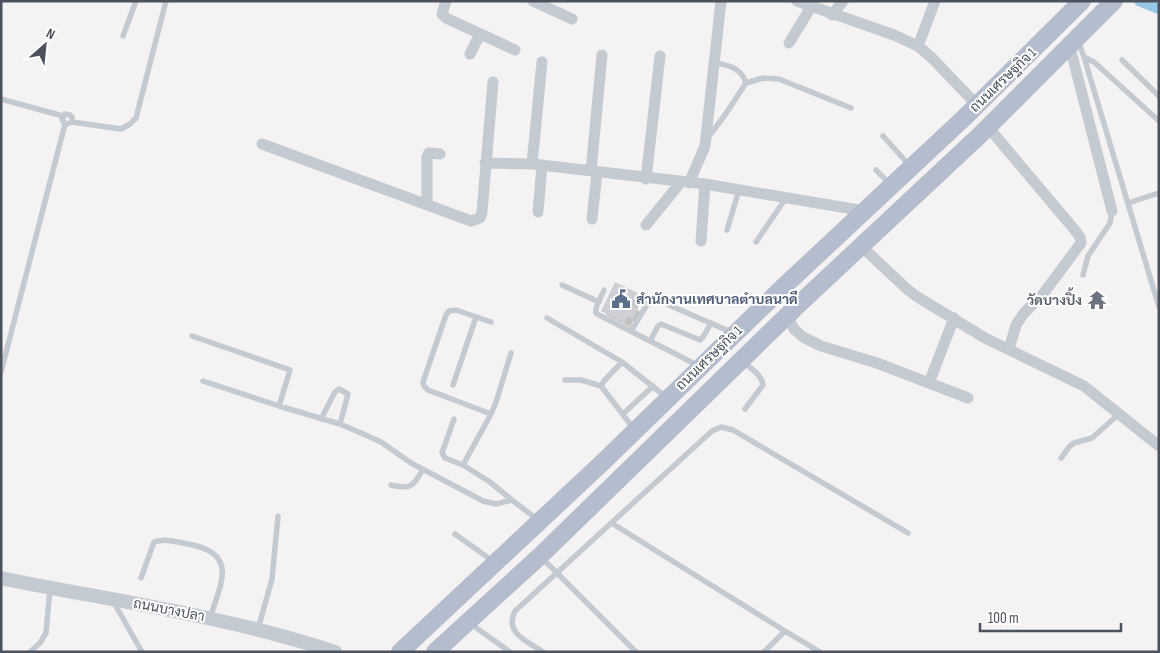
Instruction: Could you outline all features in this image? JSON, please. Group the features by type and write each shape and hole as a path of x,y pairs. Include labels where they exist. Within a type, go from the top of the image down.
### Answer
{"main road":[{"name":"ถนนเศรษฐกิจ 1","path":"400,652 540,522 977,105 1082,1"},
{"name":"ถนนเศรษฐกิจ 1","path":"436,650 540,556 741,360 988,127 1114,1"},
{"path":"422,631 436,650"}],"street":[{"path":"446,1 442,14 446,18 515,50"},
{"path":"533,1 572,18"},
{"path":"646,224 685,182 705,146 721,1"},
{"path":"797,1 894,35 918,46 977,105"},
{"path":"832,14 843,1"},
{"path":"918,46 935,1"},
{"path":"789,43 811,7"},
{"path":"470,54 480,34"},
{"path":"1073,43 1112,212"},
{"path":"592,219 602,55"},
{"path":"646,178 660,56"},
{"path":"538,212 537,164 542,62"},
{"path":"262,144 471,221 480,218 493,82"},
{"path":"988,127 1074,229 1080,237 1081,243 1080,247 1043,294 1016,324 1009,349"},
{"path":"427,204 427,157 429,153 440,154"},
{"path":"485,163 537,164 705,184 865,211"},
{"path":"701,241 705,184"},
{"path":"861,246 906,289 985,338 1084,386 1159,446"},
{"path":"788,315 794,329 803,337 820,346 929,382 968,398"},
{"path":"929,382 954,318"},
{"name":"ถนนบางปลา","path":"1,578 210,618 258,629 336,652"}],"lane":[{"path":"123,36 136,1"},
{"path":"65,124 72,122 121,129 136,118 166,1"},
{"path":"1073,43 1084,57 1159,307"},
{"path":"1084,57 1094,62 1159,121"},
{"path":"1122,60 1159,96"},
{"path":"714,62 739,70 746,83"},
{"path":"706,139 725,115 746,83 763,78 779,79 851,108"},
{"path":"1,99 63,116 65,114 70,115 72,122"},
{"path":"1,372 65,124 62,119 63,116"},
{"path":"883,136 911,167"},
{"path":"876,170 891,186"},
{"path":"727,230 739,190"},
{"path":"1128,203 1159,193"},
{"path":"756,242 787,197"},
{"path":"1082,276 1088,256 1110,223 1112,212"},
{"path":"562,285 598,302"},
{"path":"604,290 596,308 596,312 599,315 701,367"},
{"path":"631,331 648,303 655,301 662,302 735,334"},
{"path":"491,322 456,310 449,311 423,382 428,390 491,414"},
{"path":"453,385 476,317"},
{"path":"547,318 622,362 668,399"},
{"path":"650,341 661,324 700,340 704,338 711,323"},
{"path":"192,336 290,370 279,406"},
{"path":"463,465 491,414 510,353"},
{"path":"741,360 763,382 763,385 746,409"},
{"path":"601,386 622,362"},
{"path":"565,380 581,380 601,386 635,430"},
{"path":"203,381 340,424 381,442 423,469 482,501 496,504 512,500"},
{"path":"623,414 653,386"},
{"path":"321,419 335,392 340,390 348,394 340,424"},
{"path":"1061,458 1070,446 1092,438 1119,414"},
{"path":"454,419 442,453 445,458 463,465 490,482 540,522"},
{"path":"543,652 518,635 512,628 512,618 515,612 613,524 712,431 721,427 733,430 908,532"},
{"path":"391,485 404,488 410,487 423,469"},
{"path":"258,629 272,579 278,516"},
{"path":"613,524 820,652"},
{"path":"455,534 495,564"},
{"path":"141,578 154,542 160,539 193,544 214,552 219,559 223,573 210,618"},
{"path":"540,556 636,652"},
{"path":"30,652 40,643 46,633 50,588"},
{"path":"112,600 142,652"},
{"path":"467,622 510,652"},
{"path":"764,652 785,630"}],"building":[{"name":"สำนักงานเทศบาลตำบลนาดี","path":"615,282 638,293 632,305 638,308 633,319 628,316 625,323 601,311"}],"waterway":[{"path":"1139,1 1159,9"}],"place":[{"name":"สำนักงานเทศบาลตำบลนาดี","path":"621,299"},
{"name":"วัดบางปิ้ง","path":"1097,300"}]}
